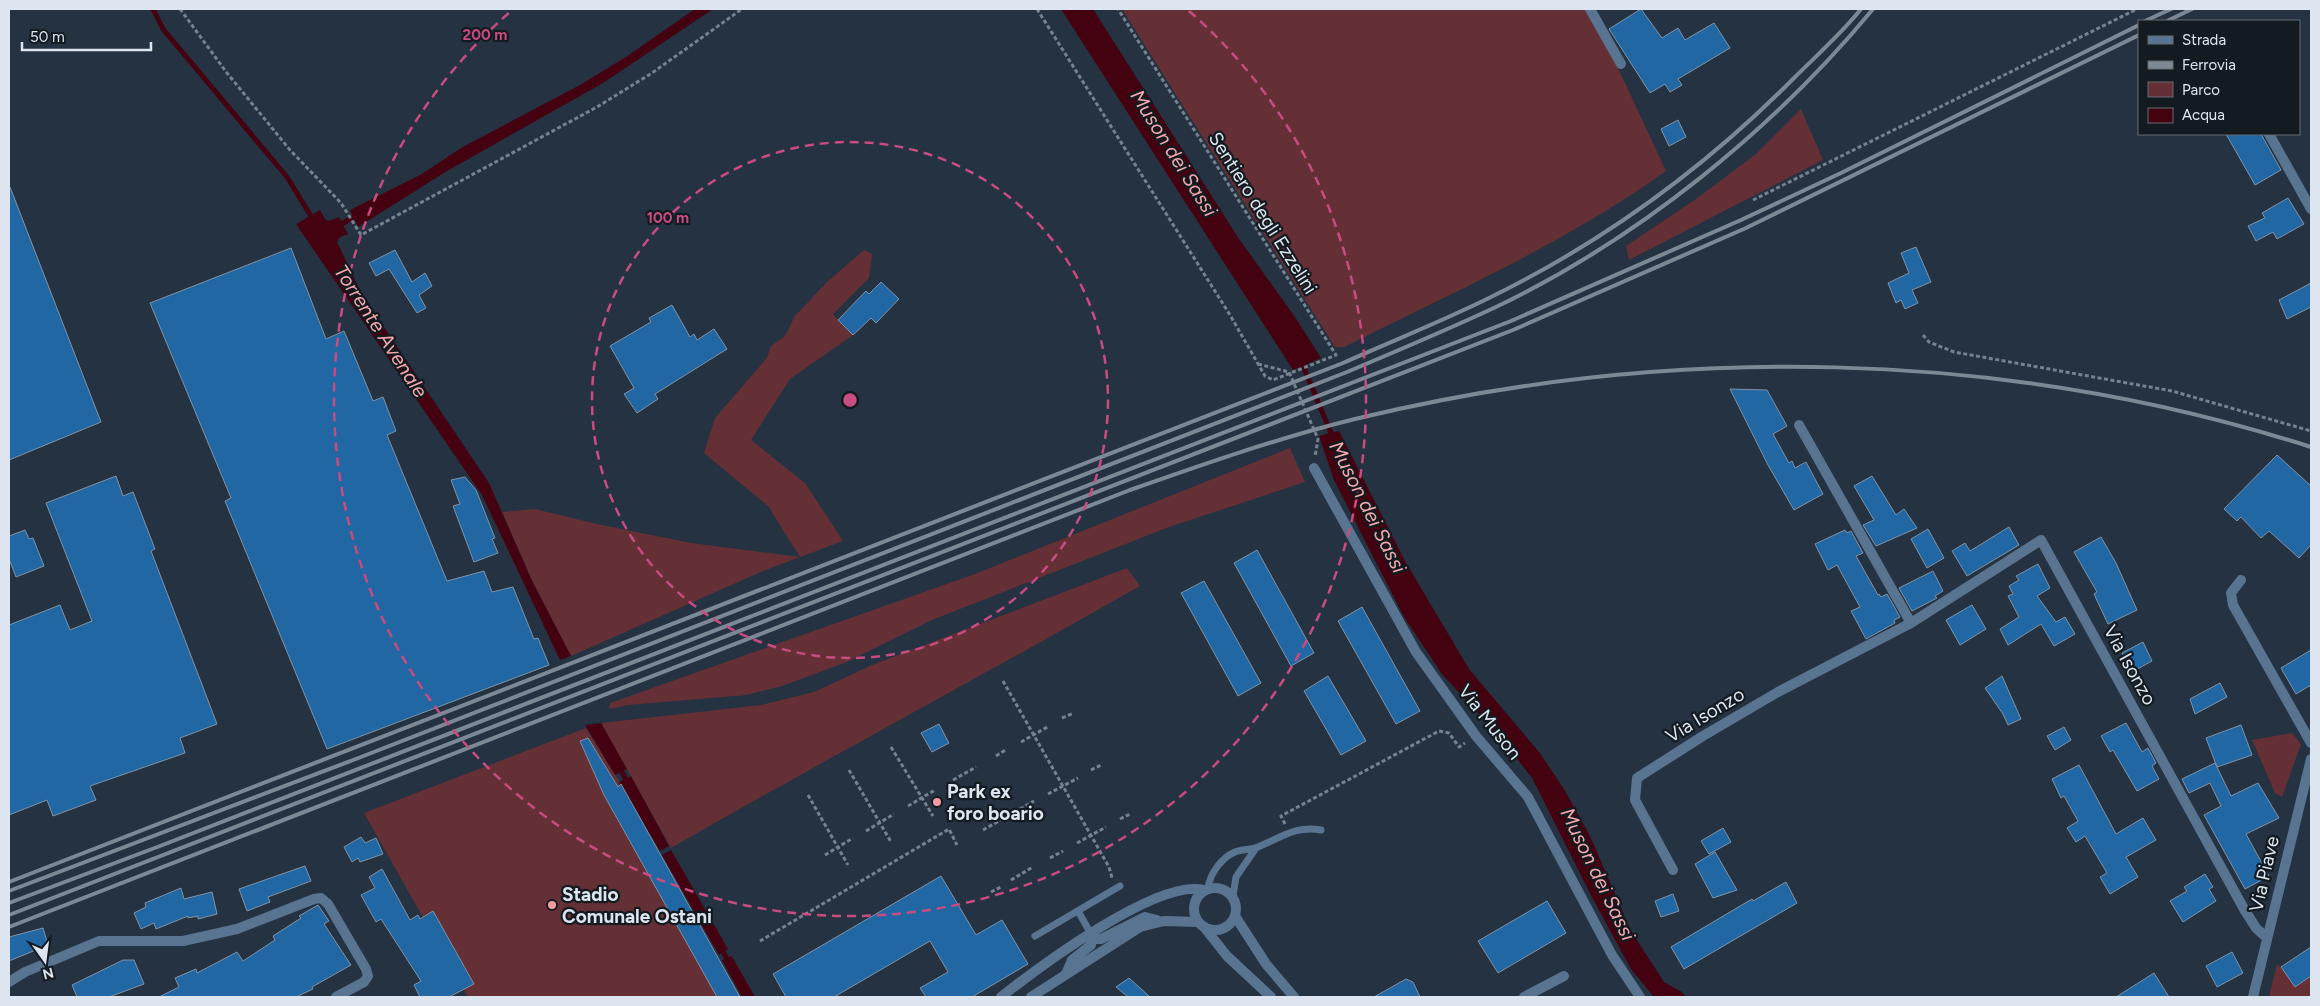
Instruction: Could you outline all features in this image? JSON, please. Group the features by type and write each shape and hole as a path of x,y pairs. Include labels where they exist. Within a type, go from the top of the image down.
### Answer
{"street":[{"path":"1590,9 1620,64"},
{"path":"2271,135 2311,209"},
{"path":"1799,425 1911,623"},
{"name":"Via Muson","path":"1314,468 1416,652 1476,736 1528,797 1612,955 1640,997"},
{"name":"Via Isonzo","path":"1673,870 1635,800 1637,778 1778,692 1911,623 2041,540 2244,909 2256,928 2267,938"},
{"path":"2242,580 2231,593 2232,605 2311,742"},
{"name":"Via Piave","path":"2253,997 2311,759"},
{"path":"1001,997 1046,963 1091,934 1161,895 1187,888 1220,888 1233,896 1237,908 1232,922 1220,930 1213,930 1201,924 1161,922 1145,917 1101,939 1096,939 1091,934"},
{"path":"1206,889 1196,898 1194,904 1194,911 1201,924 1227,956 1271,997"},
{"path":"9,982 25,972 98,941 184,941 237,929 319,898 328,904 368,976 366,981 336,997"},
{"path":"1235,916 1266,964 1294,997"},
{"path":"1032,997 1140,927 1161,922"},
{"path":"1066,974 1072,960 1091,945 1091,934"},
{"path":"1524,997 1564,976"}],"lane":[{"path":"1206,889 1215,869 1234,852 1256,848 1289,832 1306,829 1322,830"},
{"path":"1233,896 1236,878 1256,848"},
{"path":"1035,936 1120,886"},
{"path":"1078,911 1091,934"}],"path":[{"path":"180,9 204,45 227,74 290,150 341,204 355,228 363,235 597,107 652,73 742,9"},
{"name":"Sentiero degli Ezzelini","path":"1037,9 1230,315 1264,376 1273,380 1336,355 1118,9"},
{"path":"1753,200 2137,9"},
{"path":"1923,335 1929,342 1954,352 2172,392 2311,431"},
{"path":"1258,364 1266,364 1289,372 1318,439"},
{"path":"1003,681 1109,867"},
{"path":"1062,718 1074,713"},
{"path":"1021,742 1049,726"},
{"path":"1289,832 1281,816 1439,731 1449,733 1459,747 1476,736"},
{"path":"891,747 932,816"},
{"path":"996,756 1007,749"},
{"path":"1091,770 1101,765"},
{"path":"953,780 976,767"},
{"path":"850,770 891,842"},
{"path":"1048,794 1078,778"},
{"path":"908,806 936,790"},
{"path":"808,795 848,866"},
{"path":"1020,809 1034,801"},
{"path":"866,831 894,814"},
{"path":"1120,819 1130,814"},
{"path":"983,830 1006,817"},
{"path":"1077,843 1106,827"},
{"path":"760,941 949,829 957,845"},
{"path":"825,855 853,838"},
{"path":"1050,858 1063,851"},
{"path":"1011,880 1033,867"},
{"path":"991,892 1001,887"}],"green space":[{"path":"1122,9 1585,9 1618,68 1666,171 1549,244 1344,347 1335,347"},
{"path":"1801,109 1823,160 1629,260 1626,246 1696,199 1756,154"},
{"path":"864,250 872,254 869,278 833,314 853,335 790,379 751,440 805,483 843,541 763,571 571,656 532,580 502,512 535,509 691,543 800,557 768,506 704,453 715,418 767,358 771,346 785,336 795,316 828,281"},
{"path":"1290,448 1305,482 1169,527 932,620 847,662 782,686 746,695 628,705 609,709 610,703 975,574"},
{"path":"1127,568 1140,586 671,848 601,723 761,705 814,692 872,665"},
{"name":"Stadio Comunale Ostani","path":"586,728 621,784 740,997 468,997 364,813"},
{"path":"2292,733 2301,744 2282,797 2275,793 2252,740"},
{"path":"2277,964 2295,986 2311,976 2311,997 2269,997"}],"water":[{"path":"695,9 713,9 603,83 447,171 358,227 350,210 422,174 461,148 580,85 626,57"},
{"path":"1061,9 1093,9 1239,239 1295,317 1321,358 1293,370"},
{"path":"320,210 325,219 329,221 339,217 348,234 340,237 337,242 361,293 489,483 532,581 571,656 560,660 482,495 296,224"},
{"path":"1339,431 1405,561 1469,669 1539,752 1564,789 1590,836 1631,931 1664,982 1682,992 1686,997 1654,997 1631,969 1593,899 1532,778 1499,736 1442,674 1404,617 1334,480 1319,436"},
{"path":"601,723 627,769 615,775 585,725"},
{"path":"631,776 669,846 660,851 619,782"},
{"path":"671,850 728,949 719,955 662,855"},
{"path":"731,956 755,997 742,997 722,960"}],"building":[{"path":"1641,9 1662,38 1678,28 1685,40 1714,23 1730,48 1678,79 1682,85 1670,92 1665,84 1650,93 1609,29"},
{"path":"1678,120 1686,137 1669,146 1661,129"},
{"path":"2227,135 2262,135 2281,170 2255,185"},
{"path":"9,188 101,422 9,460"},
{"path":"2288,198 2304,224 2277,239 2273,232 2256,241 2248,226 2265,218 2262,213"},
{"path":"1916,247 1931,282 1912,290 1918,303 1905,309 1901,300 1896,303 1888,283 1909,273 1901,253"},
{"path":"291,248 326,339 344,331 373,401 383,397 396,431 387,435 447,581 484,571 492,592 513,587 534,639 538,638 549,665 327,749 225,501 231,498 150,303"},
{"path":"395,250 412,282 425,273 432,286 419,295 426,308 417,313 389,269 376,276 369,263"},
{"path":"881,282 899,299 876,323 871,318 853,335 838,320 866,291 869,294"},
{"path":"2311,283 2311,307 2287,319 2279,300"},
{"path":"672,305 690,337 694,334 697,340 714,329 727,349 655,394 658,399 637,413 624,394 634,388 610,346 651,322 649,318"},
{"path":"1730,389 1767,390 1787,426 1773,434 1789,463 1792,461 1795,468 1806,462 1823,494 1794,510 1768,465"},
{"path":"2277,455 2311,486 2311,545 2299,558 2269,531 2261,538 2241,517 2237,521 2224,509"},
{"path":"116,476 123,496 133,492 155,549 151,551 217,724 180,738 185,753 90,786 96,800 53,816 47,800 9,815 9,625 60,605 70,630 92,621 46,503"},
{"path":"1872,476 1896,515 1904,509 1917,528 1876,546 1863,525 1874,520 1854,486"},
{"path":"465,477 476,490 495,538 492,539 498,553 474,562 453,506 460,504 451,480"},
{"path":"2009,527 2019,545 1967,576 1952,551 1965,543 1970,551"},
{"path":"1928,529 1944,558 1927,568 1911,539"},
{"path":"25,530 29,539 33,538 44,566 16,577 9,559 9,536"},
{"path":"1845,530 1847,533 1851,531 1863,553 1856,556 1878,595 1881,597 1887,594 1900,617 1894,620 1895,623 1866,639 1851,611 1860,607 1837,565 1828,570 1815,544"},
{"path":"2101,537 2116,563 2137,610 2108,624 2094,594 2097,592 2074,552"},
{"path":"1257,550 1314,653 1291,666 1234,563"},
{"path":"2038,564 2050,588 2037,596 2056,622 2065,617 2075,634 2054,646 2041,624 2008,645 2000,629 2019,617 2008,596 2013,594 2009,586 2019,580 2016,576"},
{"path":"1933,571 1943,591 1935,596 1937,598 1912,611 1899,588"},
{"path":"1204,581 1261,683 1238,696 1181,593"},
{"path":"1972,605 1986,629 1960,645 1946,620"},
{"path":"1362,607 1420,711 1396,724 1338,621"},
{"path":"2143,642 2152,661 2132,672 2122,653"},
{"path":"2311,650 2311,685 2296,694 2281,668"},
{"path":"1328,676 1366,741 1341,755 1304,691"},
{"path":"2002,676 2021,719 2008,725 2003,714 1985,688"},
{"path":"2220,683 2227,697 2195,714 2190,699"},
{"path":"2126,723 2142,752 2148,748 2156,763 2152,766 2159,779 2137,791 2113,750 2110,752 2101,736"},
{"path":"939,724 949,743 932,752 921,733"},
{"path":"2241,725 2252,755 2217,767 2206,738"},
{"path":"2064,727 2071,740 2055,750 2047,736"},
{"path":"588,738 618,787 621,784 740,997 717,997 604,795 580,741"},
{"path":"2215,763 2231,796 2258,783 2279,818 2246,834 2269,876 2245,889 2204,815 2221,806 2210,783 2189,793 2182,779"},
{"path":"2079,765 2116,834 2143,818 2156,840 2126,857 2138,877 2110,894 2100,877 2107,873 2085,836 2076,842 2067,828 2078,821 2064,796 2061,798 2052,779"},
{"path":"1723,828 1731,842 1709,854 1701,841"},
{"path":"361,837 365,843 376,838 383,854 360,862 358,858 352,862 344,847"},
{"path":"1715,852 1737,890 1713,898 1695,864"},
{"path":"305,866 311,881 268,897 270,902 247,911 239,889"},
{"path":"382,869 410,920 418,915 420,919 433,911 474,984 449,997 420,997 414,985 421,981 381,919 376,922 361,895 375,888 369,877"},
{"path":"2205,874 2213,887 2209,889 2216,901 2183,922 2170,901 2187,891 2184,887"},
{"path":"941,876 976,935 1002,920 1028,964 972,997 926,997 920,988 948,972 930,941 834,997 786,997 773,974"},
{"path":"1786,882 1797,903 1684,969 1671,947 1752,899 1753,901"},
{"path":"181,888 184,899 212,892 217,914 198,919 198,916 188,918 188,916 156,929 154,923 141,929 134,913 146,907 145,903"},
{"path":"1673,894 1679,911 1661,917 1655,901"},
{"path":"1547,901 1566,933 1498,973 1478,941"},
{"path":"318,905 329,921 324,924 351,965 312,987 313,989 296,997 159,997 179,987 175,978 196,969 197,973 237,952 243,961 275,940 273,936 301,918 299,916"},
{"path":"43,928 48,945 9,961 9,937"},
{"path":"2311,947 2311,976 2295,987 2281,967"},
{"path":"2232,952 2243,973 2217,987 2206,966"},
{"path":"123,960 134,960 144,984 109,997 77,997 72,985"},
{"path":"2154,973 2169,997 2116,997"},
{"path":"1129,978 1150,997 1128,997 1116,987"},
{"path":"1406,979 1413,982 1420,997 1374,997"}],"waterway":[{"path":"153,9 163,29 287,177 314,221"},
{"name":"Torrente Avenale","path":"338,226 359,214"},
{"name":"Muson dei Sassi","path":"1301,361 1333,438"},
{"name":"Torrente Avenale","path":"619,767 628,783"},
{"name":"Torrente Avenale","path":"721,948 730,964"}],"railway":[{"path":"9,882 1343,363 1473,306 1574,252 1653,199 1690,171 1761,110 1838,35 1861,9"},
{"path":"9,891 361,757 1347,372 1496,307 1549,280 1601,249 1651,215 1700,178 1747,139 1792,97 1834,54 1873,9"},
{"path":"2147,20 2171,9"},
{"path":"2169,20 2192,9"},
{"path":"9,903 1511,321 1741,220 1841,173 2138,25"},
{"path":"9,915 1513,330 1746,228 2138,35"},
{"path":"9,927 1130,490 1213,461 1326,426 1474,394 1594,377 1714,368 1835,367 1956,375 2076,390 2194,414 2311,447"}],"place":[{"name":"Park ex foro boario","path":"937,802"},
{"name":"Stadio Comunale Ostani","path":"552,905"}]}
